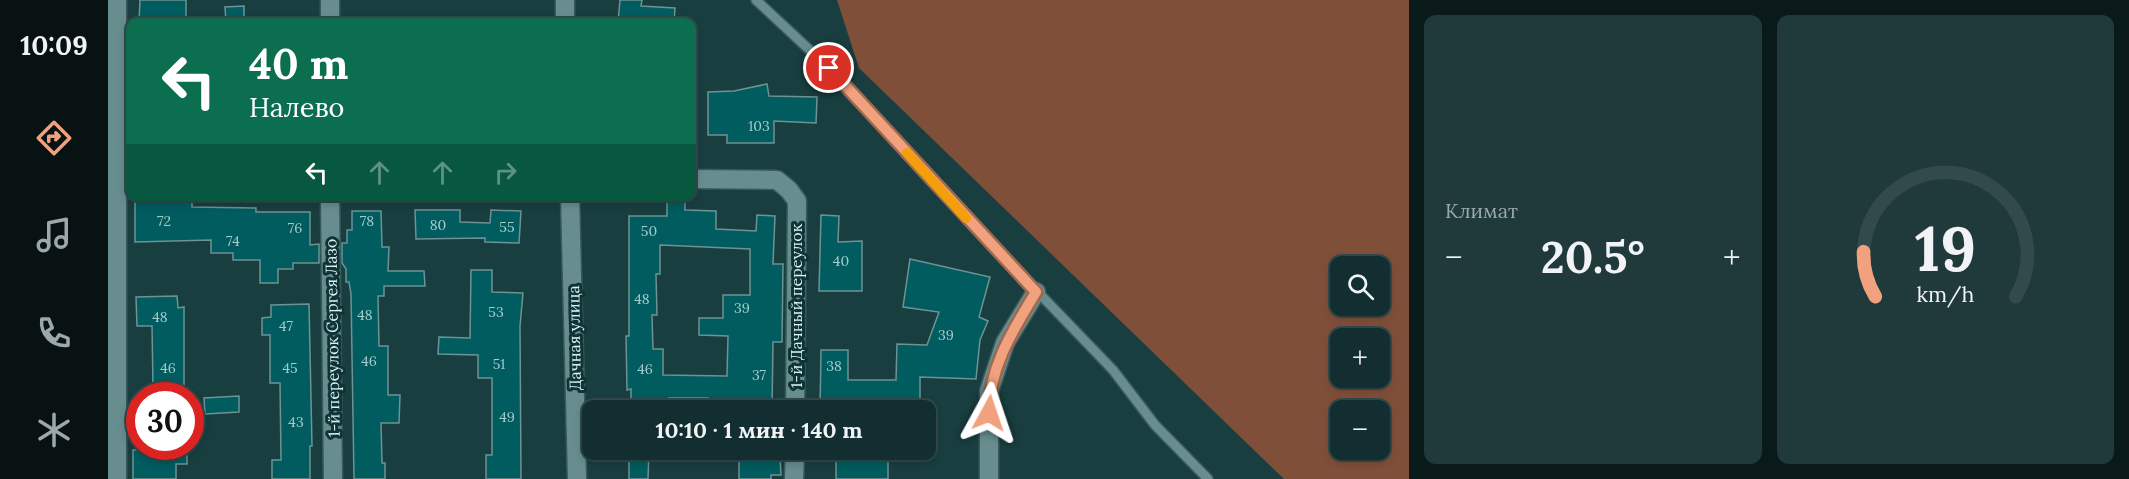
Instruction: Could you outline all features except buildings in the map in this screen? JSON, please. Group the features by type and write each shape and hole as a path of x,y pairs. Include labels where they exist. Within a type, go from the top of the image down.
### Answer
{"street":[{"path":"117,0 117,479"},
{"path":"330,0 330,18"},
{"path":"565,0 565,18"},
{"name":"1-й Дачный переулок","path":"696,179 777,180 797,201 795,400"},
{"name":"1-й переулок Сергея Лазо","path":"330,201 333,479"},
{"name":"Дачная улица","path":"570,201 577,479"},
{"path":"989,479 989,391 1005,343 1036,292"},
{"path":"794,479 795,460"}],"lane":[{"path":"756,0 829,68 1036,292 1113,370 1155,425 1208,479"}],"shaded area":[{"path":"837,0 1409,0 1409,479 1284,479 859,68"}],"slow traffic":[{"path":"907,153 966,218"}],"route":[{"path":"829,68 930,180 1036,292 1005,343 989,391 989,413"}]}
